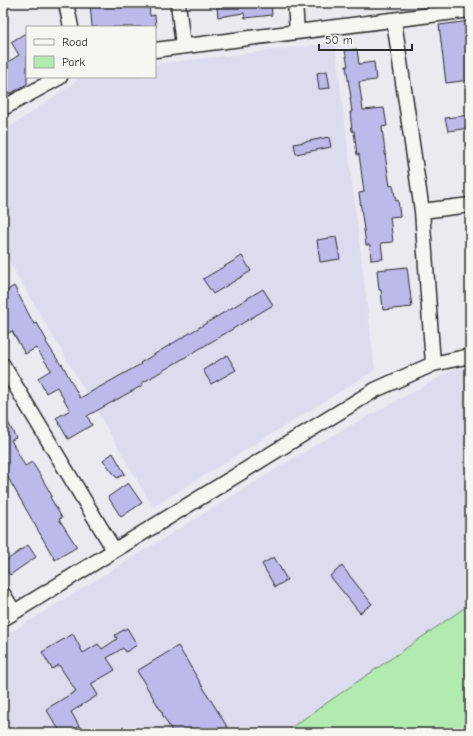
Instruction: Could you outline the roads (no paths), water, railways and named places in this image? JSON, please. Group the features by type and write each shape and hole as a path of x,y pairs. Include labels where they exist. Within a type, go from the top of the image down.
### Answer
{"street":[{"path":"66,3 71,26"},
{"path":"178,3 183,46"},
{"path":"294,3 297,32"},
{"path":"156,50 470,10"},
{"path":"394,20 422,211 433,364"},
{"path":"3,108 58,78"},
{"path":"422,211 470,205"},
{"path":"3,594 9,615 375,390 433,364 470,356"},
{"path":"3,365 114,550"}]}
